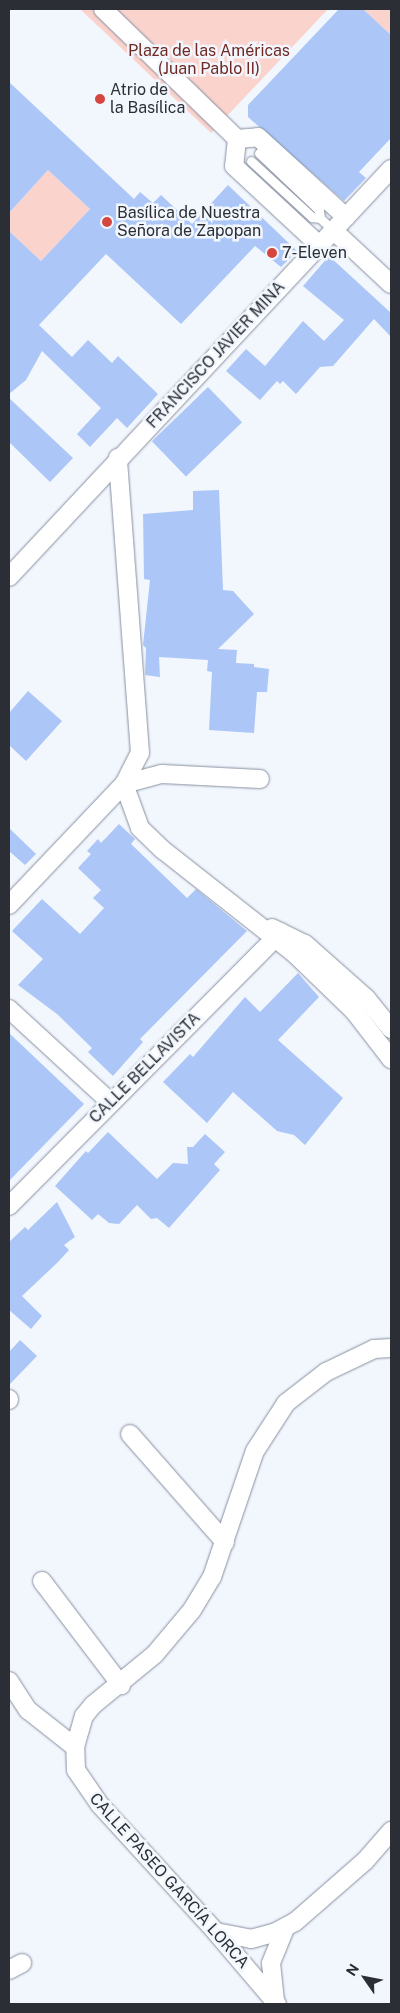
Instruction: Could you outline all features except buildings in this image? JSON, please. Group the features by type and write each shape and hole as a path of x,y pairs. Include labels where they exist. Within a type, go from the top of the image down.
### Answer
{"street":[{"path":"103,9 237,139 258,137 346,217"},
{"path":"237,139 234,166 320,246"},
{"name":"FRANCISCO JAVIER MINA","path":"9,577 118,458 391,169"},
{"path":"334,230 391,284"},
{"path":"9,905 124,784 140,753 118,458"},
{"path":"124,784 162,774 260,779"},
{"path":"124,784 140,828 163,850 258,923 278,935 305,944 366,998 391,1029"},
{"path":"278,935 354,1011 391,1059"},
{"name":"CALLE BELLAVISTA","path":"9,1206 110,1102 278,935"},
{"path":"9,1009 110,1102"},
{"name":"CALLE PASEO GARCÍA LORCA","path":"276,2004 216,1932 100,1805 76,1770 75,1747 84,1716 121,1685 166,1642 192,1610 212,1577 255,1451 268,1426 286,1403 326,1372 374,1350 391,1348"},
{"path":"130,1434 225,1542"},
{"path":"42,1580 121,1685"},
{"path":"9,1681 28,1710 75,1747"},
{"path":"216,1932 251,1939 285,1928 365,1862 391,1831"},
{"path":"276,2004 271,1964 285,1928"}],"lane":[{"path":"259,153 319,210 320,218"},
{"path":"251,161 312,217 320,218 334,230"}],"green space":[{"name":"Plaza de las Américas (Juan Pablo II)","path":"80,9 328,9 211,133"},
{"path":"363,9 391,9 391,35"},
{"path":"48,170 90,209 41,261 9,231 9,213"}],"place":[{"name":"Atrio de la Basílica","path":"100,99"},
{"name":"Basílica de Nuestra Señora de Zapopan","path":"107,222"},
{"name":"7-Eleven","path":"272,253"}]}
